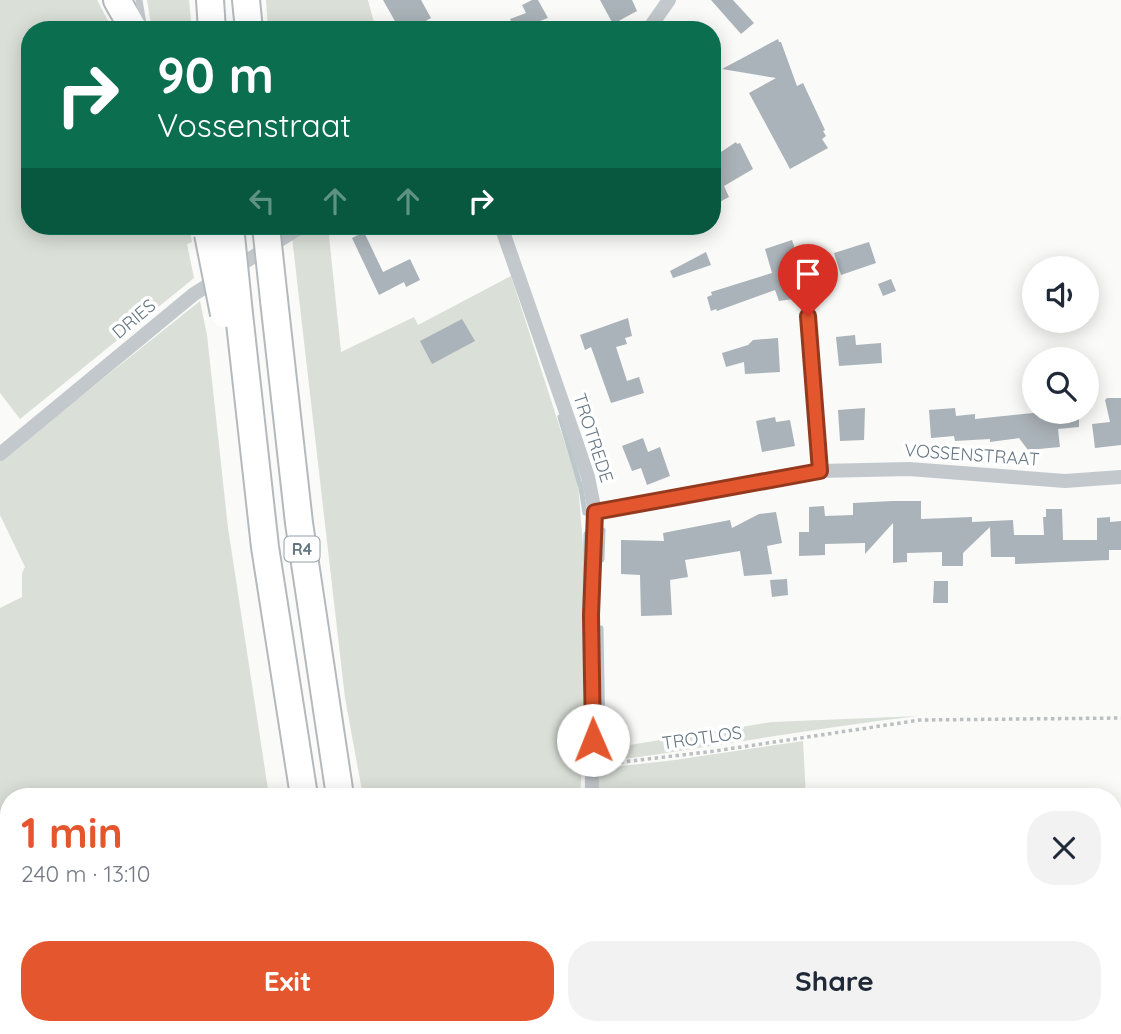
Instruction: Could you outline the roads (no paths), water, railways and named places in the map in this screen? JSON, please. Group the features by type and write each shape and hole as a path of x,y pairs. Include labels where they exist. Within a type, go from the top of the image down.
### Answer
{"highway":[{"path":"117,0 129,21"},
{"path":"210,0 211,21"},
{"path":"246,0 248,21"},
{"name":"R4","path":"215,235 247,380 265,547 303,788"},
{"name":"R4","path":"267,235 299,523 339,788"}],"street":[{"path":"654,21 669,0"},
{"name":"DRIES","path":"0,454 194,294 288,235"},
{"name":"TROTREDE","path":"504,235 588,477 595,512 591,615 592,788"},
{"path":"808,316 820,471"},
{"name":"VOSSENSTRAAT","path":"595,512 820,471 909,469 1065,481 1121,477"}],"lane":[{"path":"139,0 142,21"}],"waterway":[{"path":"560,417 581,488 585,513"},
{"path":"602,560 603,530"},
{"path":"585,608 586,534"},
{"path":"601,628 603,737"}]}
